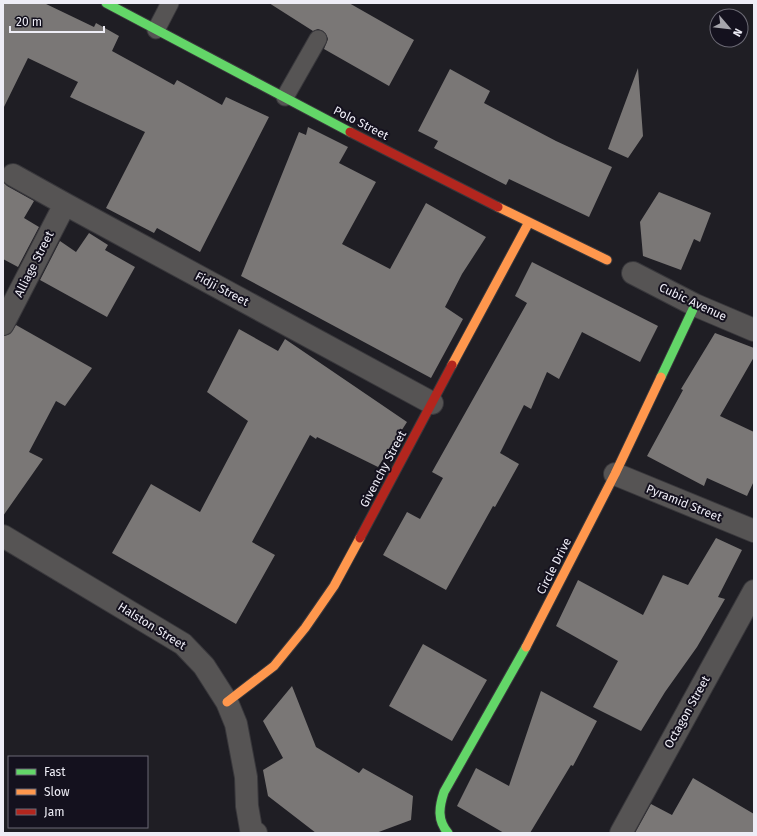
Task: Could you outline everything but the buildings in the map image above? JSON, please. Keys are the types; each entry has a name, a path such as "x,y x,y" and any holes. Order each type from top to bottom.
{"street":[{"name":"Polo Street","path":"106,3 285,97 529,222 607,260"},
{"name":"Fidji Street","path":"13,175 432,403"},
{"name":"Alliage Street","path":"3,324 65,204"},
{"name":"Givenchy Street","path":"227,702 274,666 305,628 334,586 529,222"},
{"name":"Cubic Avenue","path":"633,273 695,305 754,330"},
{"name":"Circle Drive","path":"448,833 439,821 439,807 444,792 524,651 615,474 695,305"},
{"name":"Pyramid Street","path":"615,474 754,531"},
{"name":"Halston Street","path":"3,536 183,644 204,666 227,702 236,724 246,777 251,832"},
{"name":"Octagon Street","path":"621,833 754,591"}],"lane":[{"path":"156,30 170,3"},
{"path":"285,97 318,40"}],"traffic: fast":[{"path":"106,3 350,132"},
{"path":"661,377 695,305"},
{"path":"448,833 444,828 440,813 444,792 526,647"}],"traffic: slow":[{"path":"498,207 607,260"},
{"path":"452,365 529,222"},
{"path":"526,647 615,474 661,377"},
{"path":"227,702 274,666 305,628 334,586 360,538"}],"traffic: jam":[{"path":"350,132 498,207"},
{"path":"360,538 452,365"}]}
